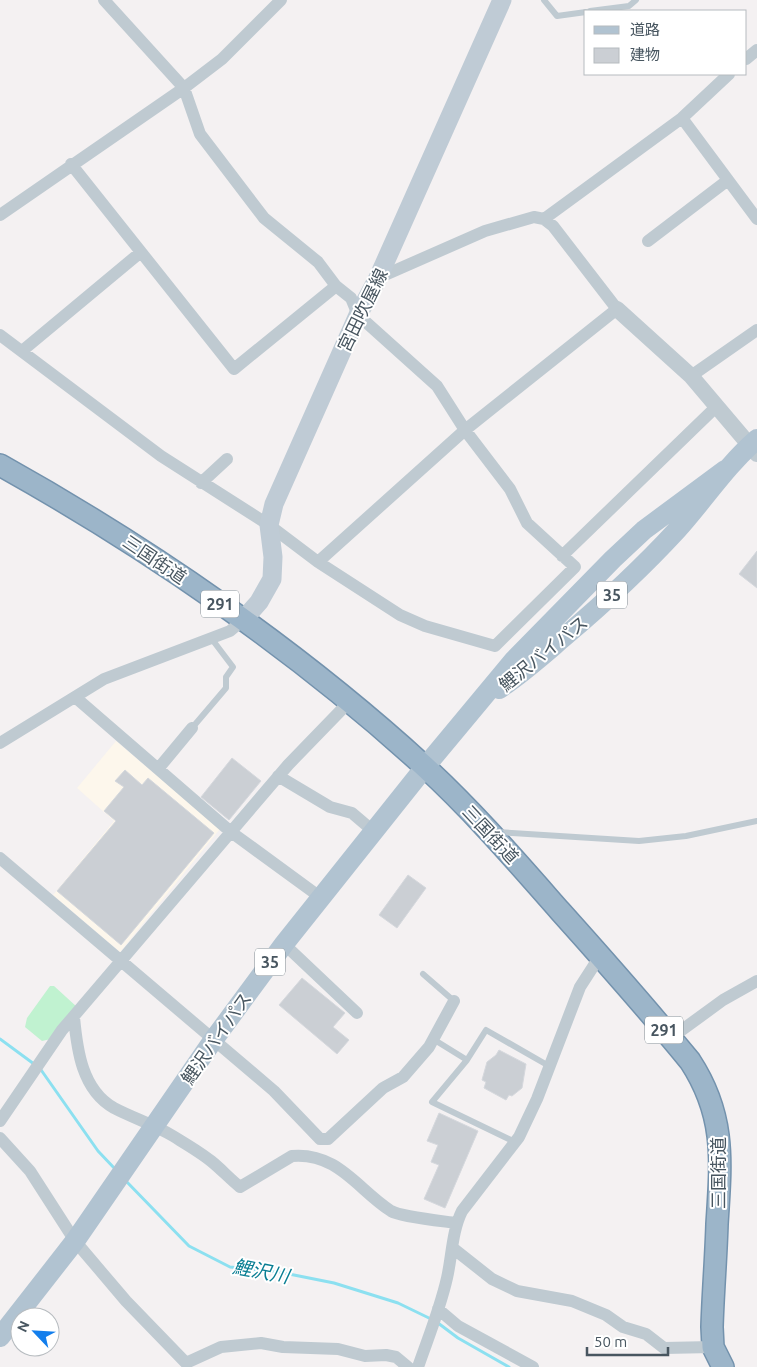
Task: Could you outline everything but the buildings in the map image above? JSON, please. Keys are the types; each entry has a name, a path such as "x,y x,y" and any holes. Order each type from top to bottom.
{"highway":[{"name":"三国街道","path":"0,465 112,531 243,620 349,702 425,767 491,832 671,1038 704,1082 716,1119 721,1153 712,1327 714,1347 723,1367"}],"main road":[{"name":"宮田吹屋線","path":"243,620 259,602 272,579 273,557 269,525 274,504 358,315 378,278 502,0"},
{"name":"鯉沢バイパス","path":"0,1337 74,1240 214,1039 284,944 372,830 425,767 482,701 518,677 602,604 668,540 725,470 754,446"}],"street":[{"path":"0,335 160,456 269,525 318,562 400,615 425,626 496,646 575,568 527,523 510,489 465,430 437,386 358,315 351,298 336,286 318,262 264,218 200,134 184,88 104,0"},
{"path":"0,215 71,164 184,88 222,59 281,0"},
{"path":"747,58 757,50"},
{"path":"544,219 682,118 728,75"},
{"path":"682,118 757,219"},
{"path":"71,164 234,369 336,286"},
{"path":"648,240 728,180"},
{"path":"378,278 485,231 534,217 544,219 553,226 617,308 691,376 754,446"},
{"path":"22,351 141,252"},
{"path":"318,562 465,430 617,308"},
{"path":"691,376 757,330"},
{"path":"562,556 717,406"},
{"path":"202,483 227,459"},
{"path":"0,743 104,679 230,631 243,620"},
{"path":"75,697 231,832 320,897"},
{"path":"0,1121 74,1017 278,776 349,702"},
{"path":"158,769 192,728"},
{"path":"278,776 330,807 352,813 372,830"},
{"path":"0,858 274,1090 320,1139 328,1139 383,1088 403,1078 433,1039 454,1001"},
{"path":"284,944 357,1013"},
{"path":"418,1367 430,1334 454,1249 456,1223 462,1211 515,1142 537,1099 580,987 600,956"},
{"path":"671,1038 723,1000 757,981"},
{"path":"74,1017 77,1048 83,1068 97,1092 112,1107 171,1135 210,1161 240,1186 292,1156 301,1155 324,1160 355,1179 393,1212 456,1223"},
{"path":"0,1138 30,1171 74,1240 126,1301 186,1363 221,1347 261,1343 283,1347 338,1349 365,1356 386,1355 396,1357 408,1367"},
{"path":"454,1249 492,1279 516,1291 572,1301 606,1315 623,1327 646,1334 664,1348 714,1347"},
{"path":"437,1311 458,1326 533,1367"}],"lane":[{"path":"544,0 557,16 584,12"},
{"path":"598,10 629,6 636,0"},
{"path":"192,728 226,688 226,677 232,667 211,637"},
{"path":"491,832 638,841 686,836 757,821"},
{"path":"423,974 454,1001"},
{"path":"515,1142 432,1102 467,1060 486,1030 549,1066"},
{"path":"433,1039 467,1060"}],"shaded area":[{"path":"116,741 220,829 120,952 53,895 114,821 77,788"}],"green space":[{"path":"50,986 54,986 77,1007 51,1039 42,1041 25,1027 27,1018"}],"waterway":[{"name":"鯉沢川","path":"0,1039 34,1064"},
{"name":"鯉沢川","path":"39,1067 98,1151 116,1170"},
{"name":"鯉沢川","path":"125,1180 189,1246 230,1267 279,1272 334,1283 398,1303 431,1319"},
{"name":"鯉沢川","path":"438,1323 458,1338 509,1367"}]}
